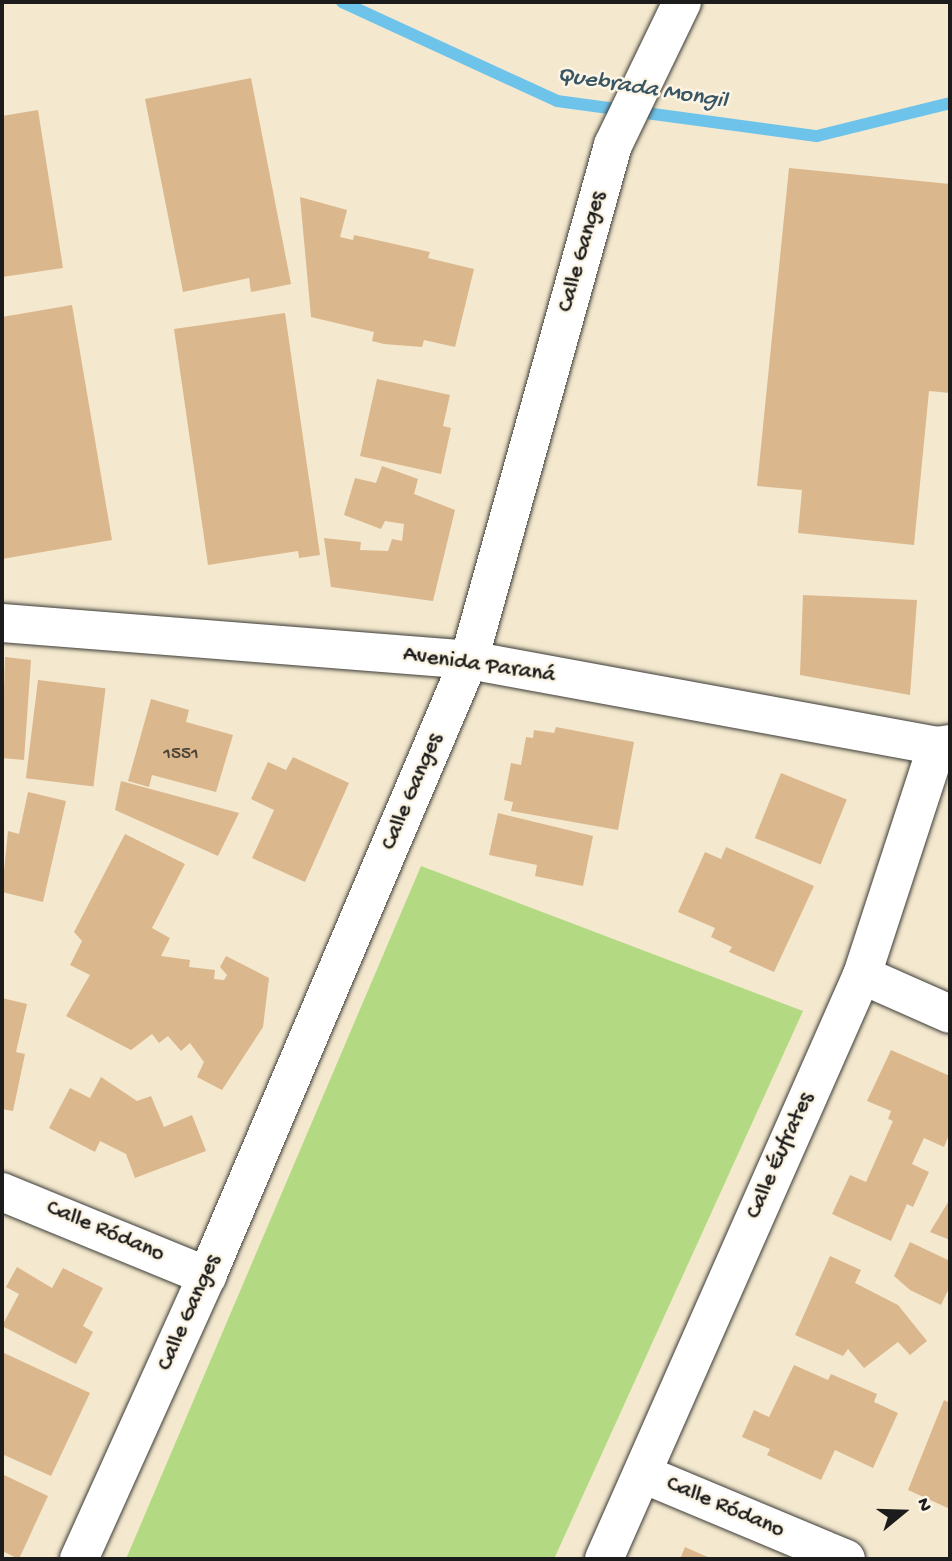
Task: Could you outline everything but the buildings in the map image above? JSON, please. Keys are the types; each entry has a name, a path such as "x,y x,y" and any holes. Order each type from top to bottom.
{"street":[{"name":"Calle Ganges","path":"79,1559 207,1276 469,660 613,145 682,2"},
{"name":"Avenida Paraná","path":"2,623 469,660 944,745"},
{"name":"Calle Éufrates","path":"604,1559 862,975 944,745"},
{"path":"862,975 950,1014"},
{"name":"Calle Ródano","path":"2,1192 207,1276"},
{"name":"Calle Ródano","path":"643,1474 846,1559"}],"green space":[{"path":"421,866 803,1011 554,1559 126,1559"}],"waterway":[{"name":"Quebrada Mongil","path":"342,2 557,101 817,136 950,103"}]}
